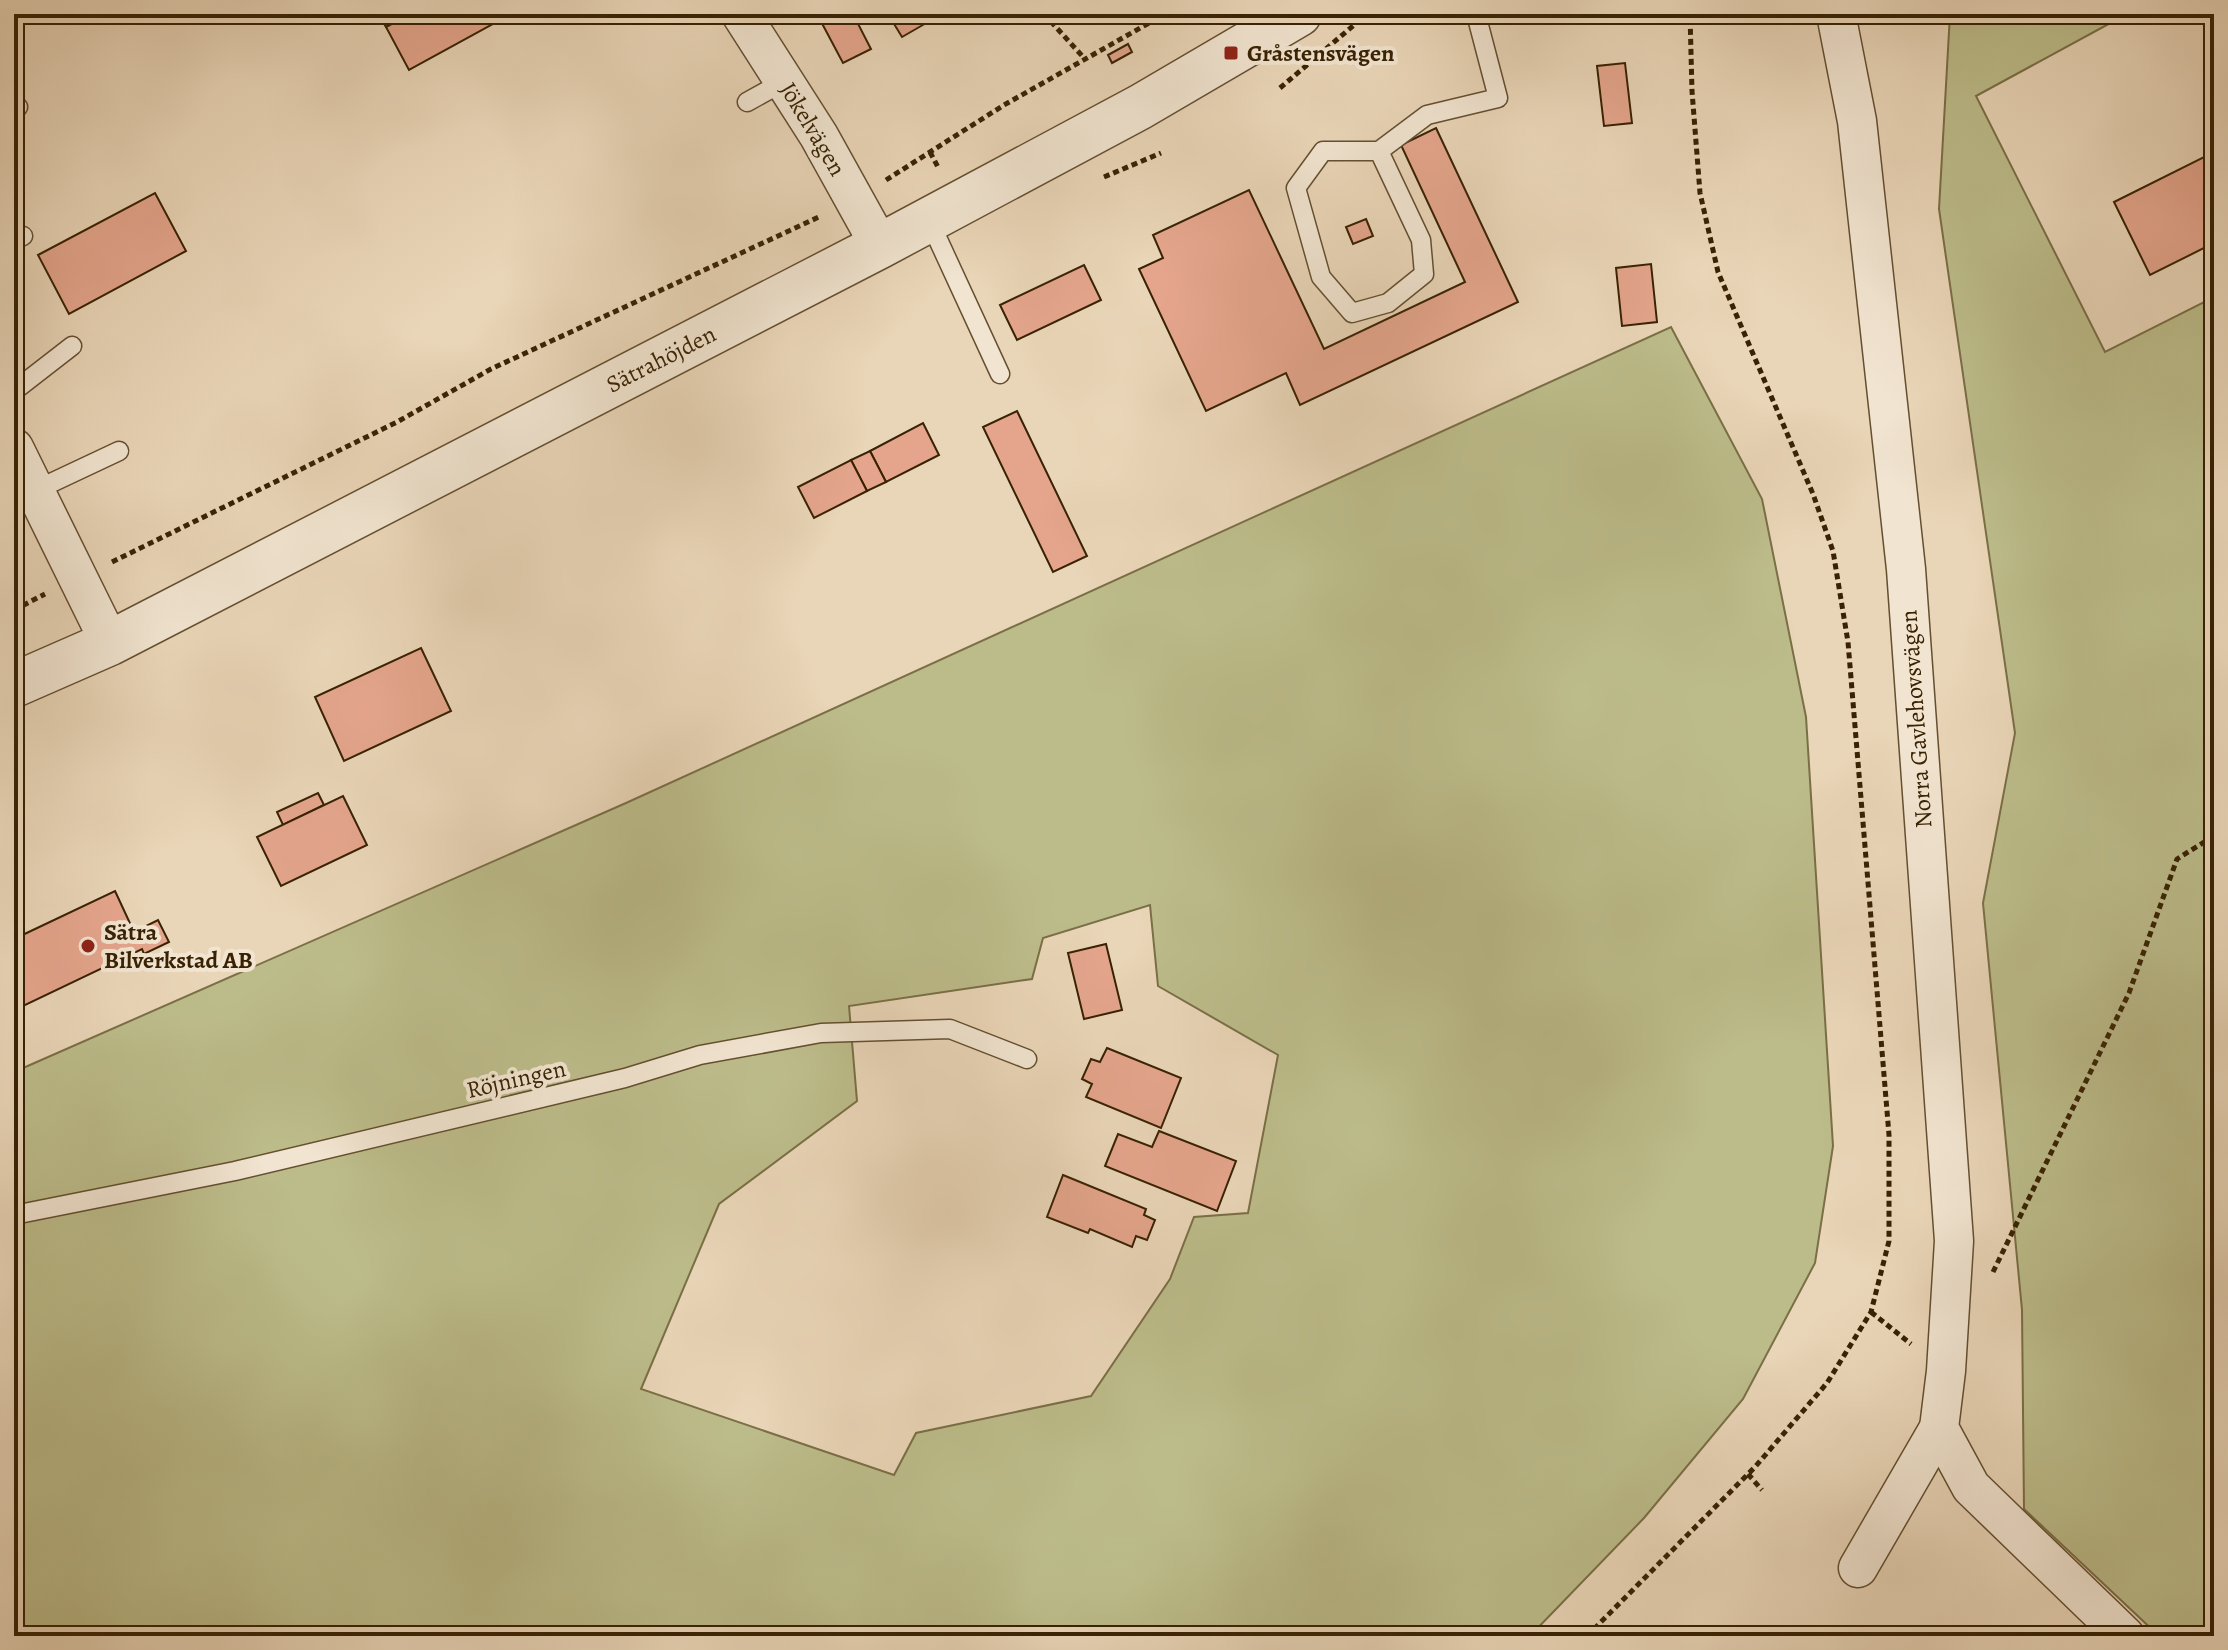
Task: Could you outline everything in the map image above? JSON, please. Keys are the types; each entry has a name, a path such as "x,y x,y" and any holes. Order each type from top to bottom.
{"street":[{"name":"Jökelvägen","path":"741,14 819,136 880,246"},
{"name":"Sätrahöjden","path":"14,685 110,643 880,246 1140,107 1299,14"},
{"name":"Norra Gavlehovsvägen","path":"1836,14 1857,121 1906,569 1954,1241 1946,1371 1939,1428 1858,1568"},
{"path":"21,467 110,643"},
{"path":"1939,1428 1971,1487 2125,1636"}],"lane":[{"path":"1379,151 1421,240 1424,274 1388,303 1352,313 1321,277 1296,188 1323,151 1379,151 1427,115 1498,98 1476,14"},
{"path":"747,102 785,81"},
{"path":"929,220 1000,374"},
{"path":"14,391 72,346"},
{"path":"21,467 119,451"},
{"name":"Röjningen","path":"14,1215 235,1171 625,1078 700,1055 821,1033 950,1029 1027,1059"}],"path":[{"path":"1044,14 1085,59"},
{"path":"14,610 397,422 491,369 855,200 1004,105 1165,14"},
{"path":"1587,1636 1748,1474 1827,1383 1871,1312 1889,1241 1889,1135 1848,642 1833,551 1813,494 1718,272 1700,193 1690,14"},
{"path":"1092,182 1161,153"},
{"path":"1992,1275 2129,993 2177,859 2214,836"},
{"path":"1748,1474 1762,1490"}],"green space":[{"path":"1950,14 2127,14 1976,96 2105,352 2214,297 2214,1636 2159,1636 2024,1509 2022,1310 1983,903 2015,733 1939,209"},
{"path":"1671,327 1762,499 1806,717 1833,1146 1815,1263 1743,1399 1644,1518 1530,1636 14,1636 14,1072 626,803","holes":["1150,905 1158,986 1278,1055 1248,1213 1194,1217 1170,1279 1091,1396 916,1433 894,1475 641,1389 719,1204 857,1101 849,1006 1032,979 1043,938"]}],"building":[{"path":"385,14 410,14 386,27 380,17"},
{"path":"410,14 511,14 409,70 386,27"},
{"path":"817,14 853,14 871,49 843,63"},
{"path":"888,14 923,14 928,22 902,37"},
{"path":"1128,44 1132,52 1112,63 1108,55"},
{"path":"1625,63 1632,123 1604,126 1597,66"},
{"path":"1436,128 1518,302 1300,405 1286,373 1206,411 1139,269 1163,258 1153,235 1249,190 1324,349 1465,282 1401,145"},
{"path":"2214,152 2214,243 2150,275 2114,202"},
{"path":"155,193 186,251 69,314 38,255"},
{"path":"1366,219 1373,236 1353,244 1346,227"},
{"path":"1651,264 1657,322 1622,326 1616,268"},
{"path":"1084,265 1101,300 1017,340 1000,305"},
{"path":"1017,411 1087,556 1053,572 983,427"},
{"path":"923,423 939,455 886,482 870,451"},
{"path":"870,451 886,482 867,491 851,460"},
{"path":"851,460 867,491 814,518 798,487"},
{"path":"421,648 451,711 344,761 315,697"},
{"path":"318,793 324,805 283,825 277,812"},
{"path":"343,796 367,845 281,886 257,837"},
{"name":"Sätra Bilverkstad AB","path":"115,891 134,932 158,920 169,942 144,954 142,949 21,1007 14,993 14,939"},
{"path":"1106,944 1122,1010 1084,1019 1068,953"},
{"path":"1107,1048 1181,1078 1161,1128 1086,1097 1092,1084 1082,1079 1091,1059 1100,1062"},
{"path":"1159,1131 1236,1161 1217,1211 1105,1166 1118,1134 1152,1147"},
{"path":"1063,1175 1146,1209 1144,1215 1155,1220 1147,1240 1136,1236 1132,1247 1090,1229 1088,1233 1047,1217"}],"place":[{"name":"Gråstensvägen","path":"1231,53"},
{"name":"Sätra Bilverkstad AB","path":"88,946"}]}
